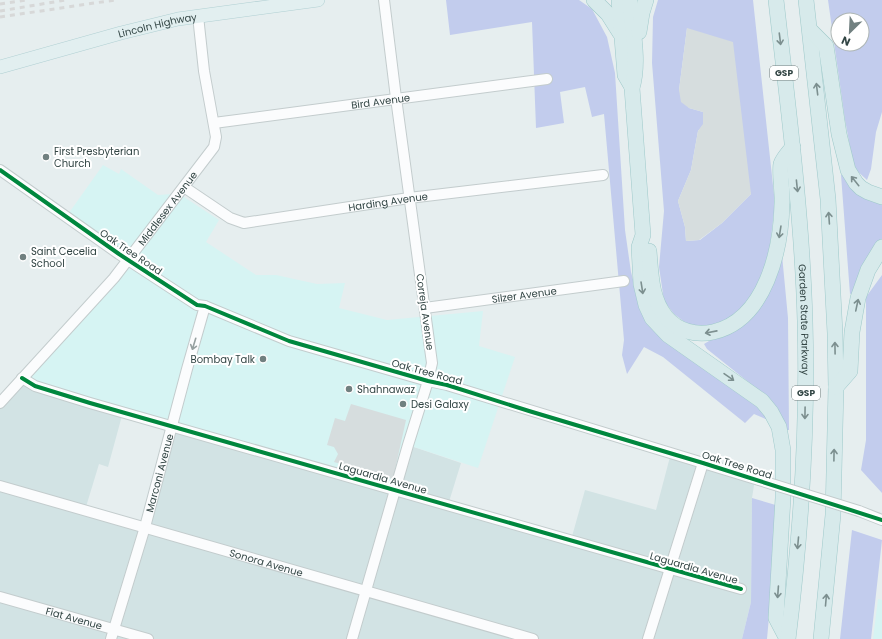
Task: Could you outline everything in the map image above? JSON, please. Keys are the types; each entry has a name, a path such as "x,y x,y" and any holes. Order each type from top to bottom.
{"highway":[{"path":"594,0 608,14 622,37"},
{"path":"619,0 625,75 632,88"},
{"path":"630,0 636,76 632,88 643,235 639,247 641,284 646,305 652,318 668,335 762,401 771,412 779,427 783,450 783,491 776,618 788,639"},
{"path":"635,55 642,13 646,0"},
{"name":"Garden State Parkway","path":"776,0 793,147 802,253 805,320 806,381 804,455 798,539 788,639"},
{"path":"806,0 822,137 834,300 836,387 833,515 821,639"},
{"path":"810,30 826,46 839,134 851,177 861,188 882,197"},
{"path":"643,235 649,246 652,285 655,298 660,310 668,320 678,327 696,333 715,332 732,324 743,316 753,304 761,292 771,270 779,239 782,213 781,165 793,147"},
{"path":"836,387 850,371 852,332 858,298 868,270 882,247"}],"main road":[{"name":"Lincoln Highway","path":"0,67 166,22 198,16 318,0"}],"street":[{"name":"Correja Avenue","path":"352,639 432,363 384,0"},
{"name":"Middlesex Avenue","path":"0,403 97,297 214,147 216,137 204,71 198,16"},
{"name":"Bird Avenue","path":"214,123 547,79"},
{"name":"Oak Tree Road","path":"0,170 127,260 197,305 206,306 289,341 428,381 447,385 759,480 882,520"},
{"name":"Harding Avenue","path":"184,187 230,218 244,223 409,198 603,175"},
{"name":"Silzer Avenue","path":"425,308 624,282"},
{"name":"Marconi Avenue","path":"112,634 145,528 187,368 206,306"},
{"name":"Laguardia Avenue","path":"22,378 35,386 172,427 741,589"},
{"path":"648,639 703,463"},
{"name":"Sonora Avenue","path":"0,486 533,639"},
{"name":"Fiat Avenue","path":"0,597 112,634 148,639"}],"shaded area":[{"path":"446,0 579,0 592,9 607,37 615,73 625,230 631,272 638,299 750,400 768,420 754,414 745,423 663,357 644,347 627,374 622,355 624,340 604,114 592,117 585,87 560,92 564,123 536,128 532,22 450,35"},
{"path":"658,0 753,0 775,204 770,246 764,269 753,294 737,314 716,325 699,327 686,323 674,314 664,301 659,267 664,211 652,63 653,17","holes":["687,28 751,194 722,223 700,240 686,241 685,227 678,201 691,170 698,131 703,125 703,112 689,108 679,90"]},
{"path":"828,0 882,0 882,112 876,132 871,169 867,180 854,168 845,120 835,52 870,52 870,12 830,12 830,14"},
{"path":"687,28 733,42 751,194 722,223 699,240 686,241 685,227 678,201 691,170 698,131 703,124 703,112 689,108 681,102 679,90"},
{"path":"103,165 119,174 121,169 158,195 172,194 184,197 219,220 206,242 256,275 276,275 317,284 345,283 339,308 387,320 483,311 479,346 515,357 478,468 408,445 396,490 22,378 127,260 66,217"},
{"path":"844,174 882,204 882,240 854,293 850,294 841,175"},
{"path":"782,255 788,318 789,430 787,430 762,393 707,349 704,344 714,338 725,335"},
{"path":"882,275 882,493 861,470 866,440 866,297"},
{"path":"22,378 123,412 108,467 99,464 85,510 145,527 172,427 408,445 461,463 448,505 571,540 585,490 656,510 671,453 755,479 752,498 751,602 742,639 0,639 0,403"},
{"path":"351,404 406,420 393,479 334,462 338,454 334,447 327,445 335,418 345,421"},
{"path":"752,498 779,506 767,639 742,639 751,602"},
{"path":"852,530 882,540 871,639 840,639"},
{"path":"878,599 882,600 882,639 873,639"}],"railway":[{"path":"0,4 27,0"},
{"path":"0,11 66,0"},
{"path":"0,17 115,0"}],"cycle path":[{"path":"0,170 119,254 197,305 205,306 289,341 428,381 447,385 703,463 882,520"},
{"path":"22,378 35,386 90,403 741,589"}],"place":[{"name":"First Presbyterian Church","path":"46,157"},
{"name":"Saint Cecelia School","path":"23,257"},
{"name":"Bombay Talk","path":"263,359"},
{"name":"Shahnawaz","path":"349,389"},
{"name":"Desi Galaxy","path":"403,404"}]}
